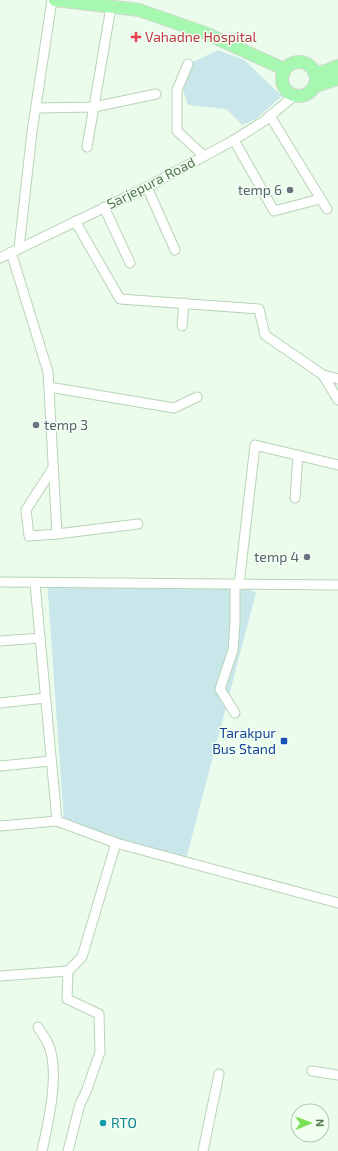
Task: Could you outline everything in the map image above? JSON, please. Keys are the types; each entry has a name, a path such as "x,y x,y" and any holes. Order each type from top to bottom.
{"main road":[{"path":"53,0 139,10 205,33 284,69"},
{"path":"296,62 303,62 310,65 316,77 315,86 310,93 303,96 294,96 287,92 282,85 281,77 284,69 289,64 296,62"},
{"path":"315,73 326,71 338,66"},
{"path":"315,86 338,79"}],"street":[{"path":"53,0 15,250 48,372 57,534"},
{"path":"87,147 111,7"},
{"path":"188,64 177,90 177,131 204,156"},
{"path":"36,108 94,107 156,94"},
{"name":"Sarjepura Road","path":"0,258 147,187 234,140 270,116 294,96"},
{"path":"270,116 327,209"},
{"path":"234,140 274,211 320,199"},
{"path":"147,187 175,250"},
{"path":"104,207 130,263"},
{"path":"75,221 120,299 259,309 265,335 323,375 338,379"},
{"path":"182,326 184,303"},
{"path":"323,375 338,400"},
{"path":"49,387 174,408 197,397"},
{"path":"235,713 220,689 233,650 237,585 256,445 338,465"},
{"path":"295,498 298,455"},
{"path":"53,468 26,510 29,536 138,524"},
{"path":"0,582 338,585"},
{"path":"35,583 57,822"},
{"path":"0,641 40,638"},
{"path":"0,703 45,698"},
{"path":"0,766 51,761"},
{"path":"0,826 57,822 116,843 338,903"},
{"path":"0,976 68,971 82,957 116,843"},
{"path":"68,971 68,999 99,1014 100,1052 78,1110 68,1151"},
{"path":"38,1027 50,1048 53,1067 52,1095 48,1125 42,1151"},
{"path":"312,1071 338,1075"},
{"path":"203,1151 219,1074"}],"shaded area":[{"path":"218,50 244,60 282,96 256,119 242,125 226,109 188,105 183,90 193,62"},
{"path":"47,580 239,585 256,593 185,863 64,821"}],"place":[{"name":"Vahadne Hospital","path":"136,37"},
{"name":"temp 6","path":"290,190"},
{"name":"temp 3","path":"36,425"},
{"name":"temp 4","path":"307,557"},
{"name":"Tarakpur Bus Stand","path":"284,741"},
{"name":"RTO","path":"103,1123"}]}
